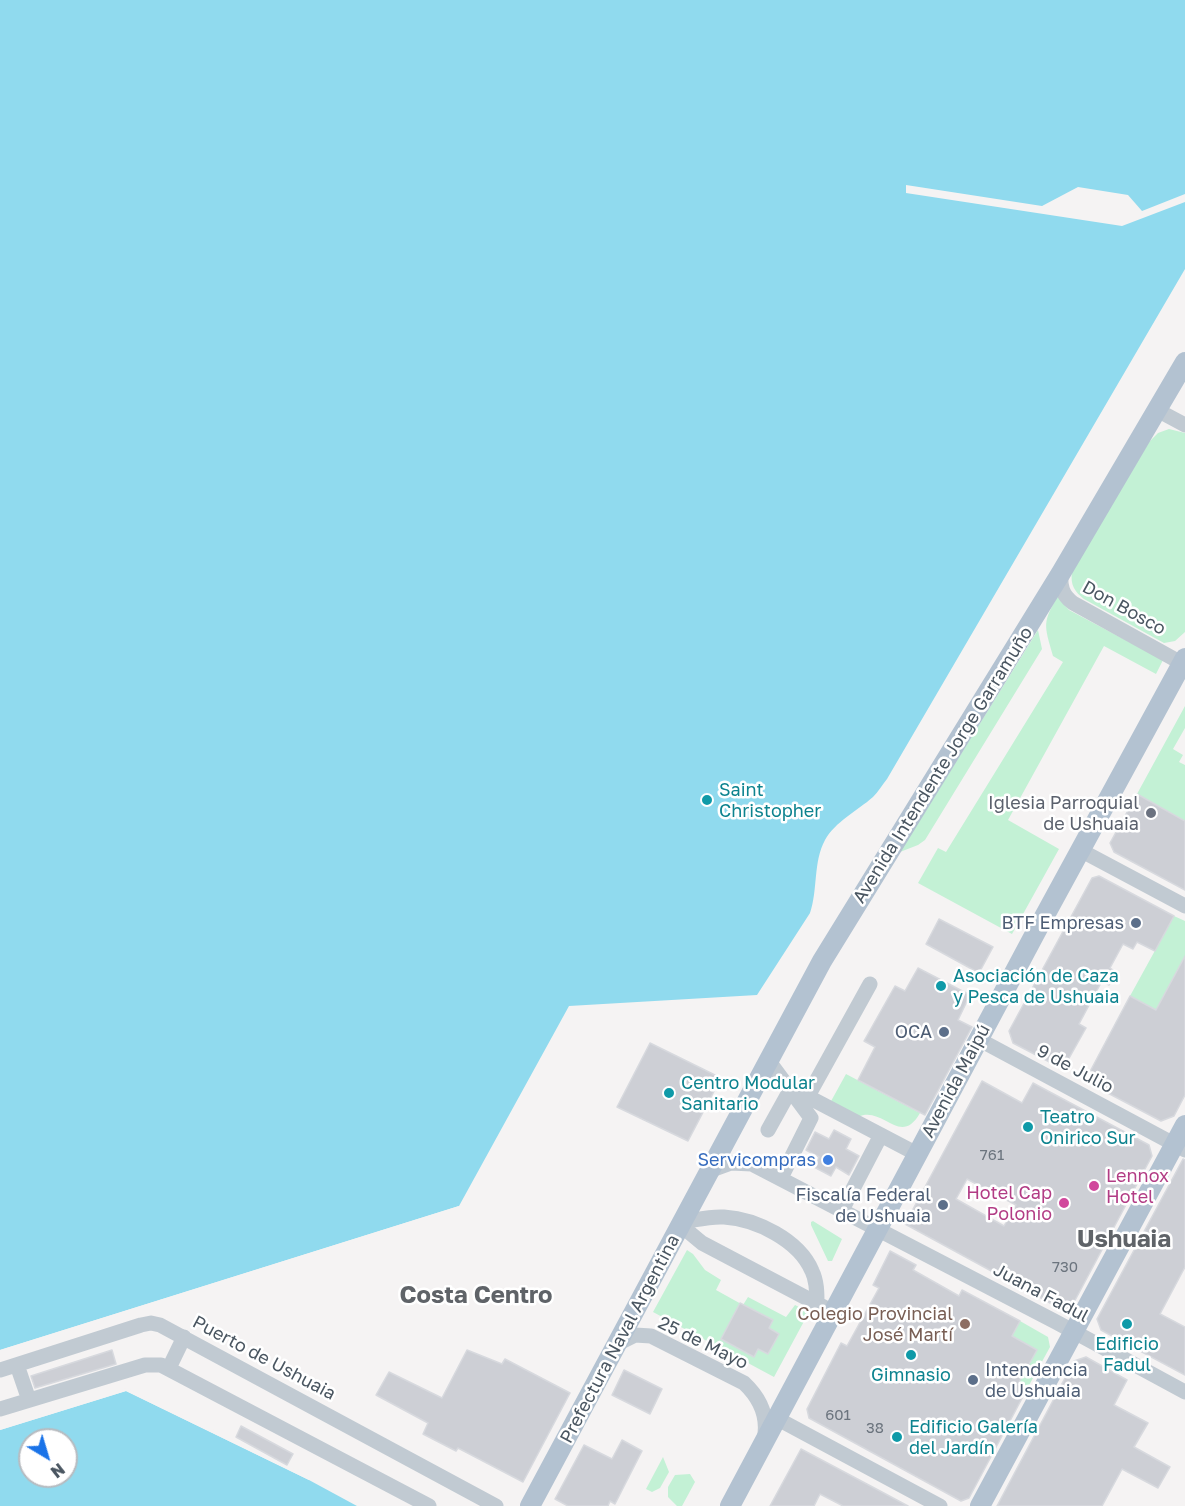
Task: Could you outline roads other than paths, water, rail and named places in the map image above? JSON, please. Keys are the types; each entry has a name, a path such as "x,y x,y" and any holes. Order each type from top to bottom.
{"main road":[{"name":"Avenida Intendente Jorge Garramuño","path":"709,1171 822,961 1061,573 1185,362"},
{"name":"Avenida Maipú","path":"730,1506 776,1418 825,1308 878,1229 1080,850 1184,662"},
{"path":"980,1506 1074,1332 1180,1148 1185,1125"},
{"name":"Prefectura Naval Argentina","path":"530,1504 709,1171"}],"street":[{"path":"1157,410 1185,425"},
{"name":"Don Bosco","path":"1061,573 1062,591 1066,598 1184,662"},
{"path":"1080,850 1185,906"},
{"path":"808,1096 870,984"},
{"name":"9 de Julio","path":"978,1039 1180,1148"},
{"path":"768,1060 811,1118 781,1178"},
{"path":"791,1090 808,1096 917,1154"},
{"path":"768,1130 791,1090"},
{"path":"842,1210 881,1135"},
{"name":"Juana Fadul","path":"709,1171 722,1165 742,1162 752,1164 1185,1392"},
{"path":"711,1217 736,1219 761,1227 783,1238 808,1262 825,1308 702,1243 682,1222 711,1217"},
{"name":"Puerto de Ushuaia","path":"0,1370 151,1323 184,1337 496,1506"},
{"name":"25 de Mayo","path":"617,1344 635,1335 651,1336 744,1383 762,1407 766,1424 763,1443"},
{"path":"169,1368 184,1337"},
{"path":"16,1365 29,1400"},
{"path":"0,1409 145,1365 161,1365 429,1506"},
{"path":"776,1418 940,1506"}],"water":[{"path":"0,0 1185,0 1185,269 887,779 873,797 840,822 825,840 819,857 810,913 757,995 569,1006 459,1206 0,1350"},
{"path":"126,1391 309,1480 357,1506 0,1506 0,1430"}],"place":[{"name":"Saint Christopher","path":"707,800"},
{"name":"Iglesia Parroquial de Ushuaia","path":"1151,813"},
{"name":"BTF Empresas","path":"1136,923"},
{"name":"Asociación de Caza y Pesca de Ushuaia","path":"941,986"},
{"name":"OCA","path":"944,1032"},
{"name":"Centro Modular Sanitario","path":"669,1093"},
{"name":"Teatro Onirico Sur","path":"1028,1127"},
{"name":"Servicompras","path":"828,1160"},
{"name":"Lennox Hotel","path":"1094,1186"},
{"name":"Hotel Cap Polonio","path":"1064,1203"},
{"name":"Fiscalía Federal de Ushuaia","path":"943,1205"},
{"name":"Colegio Provincial José Martí","path":"965,1324"},
{"name":"Edificio Fadul","path":"1127,1324"},
{"name":"Gimnasio","path":"911,1355"},
{"name":"Intendencia de Ushuaia","path":"973,1380"},
{"name":"Edificio Galería del Jardín","path":"897,1437"}],"district":[{"name":"Ushuaia","path":"1124,1239"},
{"name":"Costa Centro","path":"476,1295"}]}
